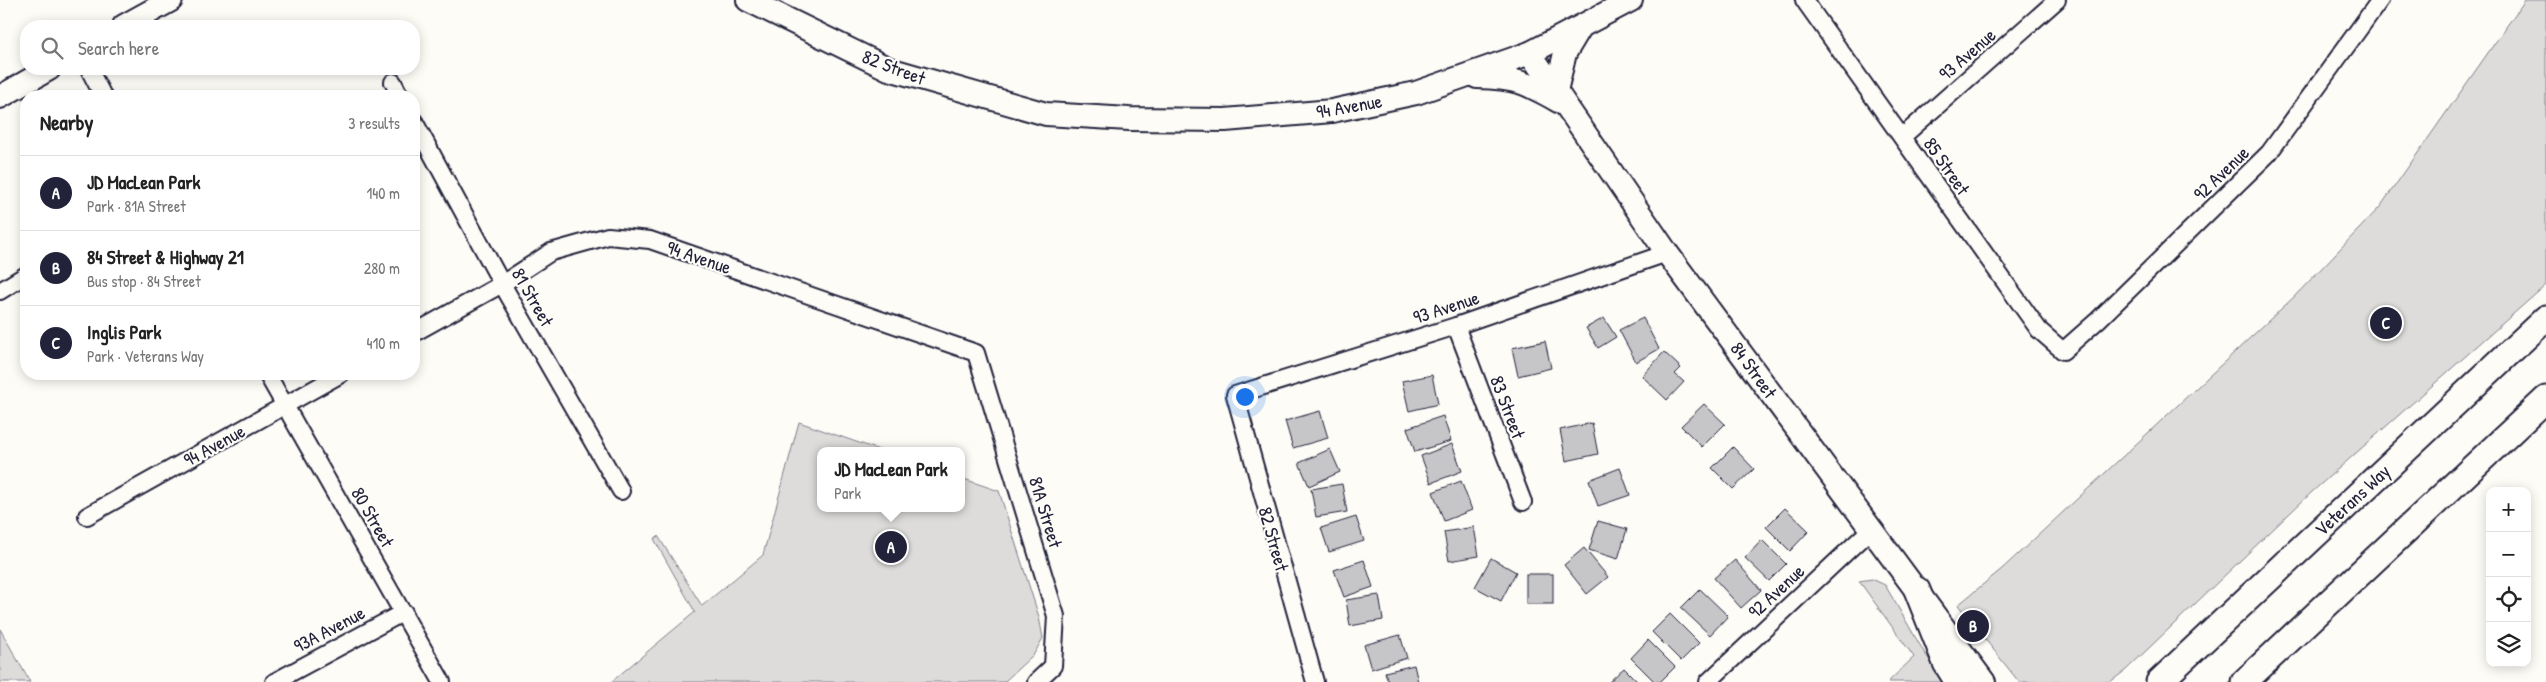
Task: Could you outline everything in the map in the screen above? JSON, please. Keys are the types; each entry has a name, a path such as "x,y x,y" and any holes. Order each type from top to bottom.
{"main road":[{"name":"Veterans Way","path":"2159,682 2546,318"},
{"path":"2244,682 2546,399"},
{"path":"1918,590 1946,663 1958,682"},
{"path":"2169,682 2183,660"}],"street":[{"path":"135,20 171,0"},
{"name":"82 Street","path":"748,0 889,69 1046,114"},
{"name":"94 Avenue","path":"1046,114 1129,119 1225,120 1332,111 1416,93 1530,53 1631,0"},
{"name":"85 Street","path":"1804,0 2039,330 2063,351"},
{"name":"93 Avenue","path":"1902,137 2056,0"},
{"name":"92 Avenue","path":"2063,351 2098,320 2269,153 2380,0"},
{"path":"1464,77 1508,78 1521,81 1562,98 1565,53 1580,27"},
{"name":"84 Street","path":"1530,53 1667,253 1918,590 1984,682"},
{"path":"0,97 38,75"},
{"path":"92,75 100,90"},
{"name":"81 Street","path":"420,132 502,284 621,491"},
{"name":"94 Avenue","path":"420,330 502,284 551,252 608,236 650,240 976,354 982,371"},
{"name":"93 Avenue","path":"1235,395 1456,326 1667,253"},
{"path":"0,291 20,279"},
{"name":"83 Street","path":"1456,326 1523,502"},
{"name":"81A Street","path":"982,371 1056,616 1053,666 1036,682"},
{"name":"80 Street","path":"271,380 442,682"},
{"name":"94 Avenue","path":"87,516 330,380"},
{"name":"82 Street","path":"1235,395 1315,682"},
{"name":"92 Avenue","path":"1708,682 1872,529"},
{"name":"93A Avenue","path":"274,682 404,612"}],"shaded area":[{"path":"2525,0 2546,0 2546,285 2312,492 2126,670 2110,682 2019,682 1958,605 2003,568 2295,296 2380,207"},
{"path":"799,422 871,447 817,447 817,512 965,512 965,479 999,491 1039,617 1043,638 1034,654 1004,682 611,682 695,612 654,539 658,536 702,606 763,555"},
{"path":"1872,579 1885,585 1924,652 1945,682 1888,682 1914,657 1859,581"},
{"path":"0,629 30,682 0,682"}],"building":[{"path":"1604,318 1616,337 1598,348 1586,328"},
{"path":"1643,318 1659,349 1636,362 1619,330"},
{"path":"1545,341 1551,368 1518,376 1512,348"},
{"path":"1664,352 1681,368 1675,374 1684,382 1667,400 1642,376"},
{"path":"1432,375 1438,404 1409,411 1402,381"},
{"path":"1704,404 1725,424 1702,447 1681,426"},
{"path":"1320,411 1328,438 1293,448 1285,421"},
{"path":"1443,416 1451,441 1415,452 1407,428"},
{"path":"1592,423 1598,454 1566,461 1560,430"},
{"path":"1452,444 1462,471 1431,483 1421,456"},
{"path":"1733,447 1754,469 1733,489 1712,468"},
{"path":"1330,449 1340,472 1309,486 1299,463"},
{"path":"1620,468 1630,495 1598,506 1589,480"},
{"path":"1461,481 1472,510 1444,521 1433,492"},
{"path":"1342,484 1347,512 1316,517 1311,489"},
{"path":"1785,508 1809,531 1790,551 1766,527"},
{"path":"1356,517 1364,541 1329,552 1321,528"},
{"path":"1598,521 1627,529 1618,559 1589,550"},
{"path":"1474,527 1479,556 1449,561 1444,532"},
{"path":"1762,540 1786,564 1769,581 1745,558"},
{"path":"1584,548 1608,577 1587,594 1564,565"},
{"path":"1491,558 1516,572 1501,601 1475,587"},
{"path":"1364,560 1373,587 1344,597 1334,570"},
{"path":"1735,560 1761,590 1741,608 1714,578"},
{"path":"1526,574 1553,574 1553,604 1526,604"},
{"path":"1700,589 1728,616 1710,635 1681,608"},
{"path":"1379,595 1383,620 1350,626 1346,600"},
{"path":"1670,614 1699,643 1681,661 1652,632"},
{"path":"1400,635 1407,658 1371,669 1364,645"},
{"path":"1648,640 1675,667 1660,682 1655,682 1631,658"},
{"path":"1414,665 1418,682 1388,682 1385,672"},
{"path":"1624,668 1638,682 1609,682"}],"place":[{"name":"Inglis Park","path":"2386,323"},
{"name":"JD MacLean Park","path":"891,547"},
{"name":"84 Street & Highway 21","path":"1973,626"}]}
